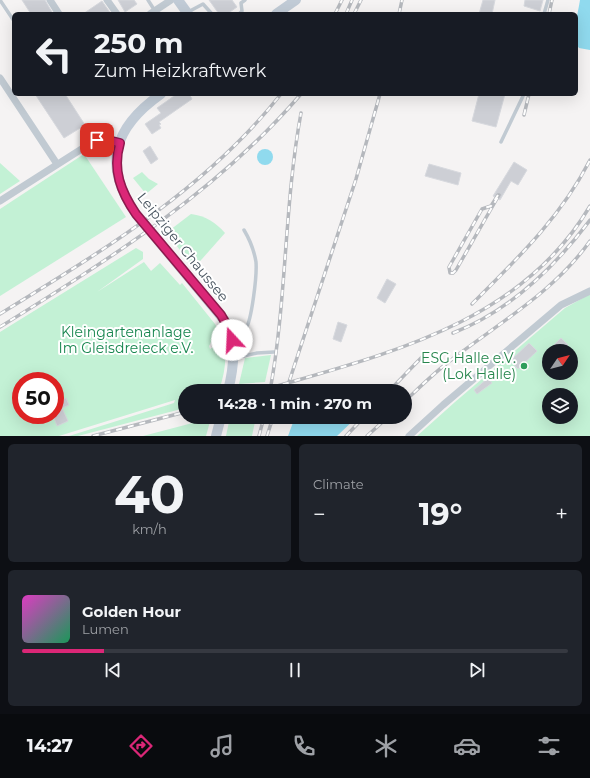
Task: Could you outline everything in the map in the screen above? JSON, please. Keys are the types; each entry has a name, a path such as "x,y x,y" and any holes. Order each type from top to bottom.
{"main road":[{"path":"178,0 187,12"},
{"path":"278,12 290,2"},
{"name":"Leipziger Chaussee","path":"158,96 136,114 126,127 117,154 117,175 126,200 136,214 221,315 228,327 232,340 234,358 229,384"},
{"path":"216,436 219,424"}],"street":[{"path":"50,0 58,12"},
{"path":"107,0 116,12"},
{"path":"153,12 171,0"},
{"path":"0,78 57,164"},
{"path":"0,202 57,164 97,140 108,140 120,143"},
{"path":"409,436 443,405 561,305 590,291"}],"lane":[{"path":"0,0 12,18"},
{"path":"148,0 153,12"},
{"path":"241,12 241,3 245,0"},
{"path":"545,12 548,0"},
{"path":"190,12 203,4 210,12"},
{"path":"501,142 523,96"},
{"path":"232,340 240,337 248,327 255,286 256,260 252,246 244,230"},
{"path":"234,358 257,353 274,352"}],"green space":[{"path":"84,154 126,217 0,296 0,209"},
{"path":"0,163 20,181 0,194"},
{"path":"142,172 149,179 158,184 146,194 133,178"},
{"path":"191,214 210,220 225,233 194,268 169,236 170,230"},
{"name":"Kleingartenanlage Im Gleisdreieck e.V.","path":"136,248 143,252 143,259 97,292 144,262 151,271 160,263 180,285 182,283 215,324 218,330 209,346 210,349 224,340 225,359 221,384 178,384 178,410 78,436 69,436 174,403 175,400 59,436 0,436 0,332"},
{"name":"ESG Halle e.V. (Lok Halle)","path":"590,294 590,436 417,436 565,308"},
{"path":"271,355 265,382 239,384 245,358"},
{"path":"189,424 209,424 206,436 143,436"},
{"path":"229,424 255,424 252,436 226,436"}],"water":[{"path":"580,0 590,0 590,50 579,48 578,46 578,12"},
{"path":"262,149 268,149 273,154 271,163 268,165 262,165 257,160 257,154"},
{"path":"292,424 350,424 337,436 288,436"}],"building":[{"path":"22,0 45,0 52,12 30,12"},
{"path":"118,0 134,0 137,4 125,12"},
{"path":"209,0 232,0 237,7 230,12 218,12"},
{"path":"483,0 495,0 492,12 480,12"},
{"path":"525,0 543,0 540,11 524,6"},
{"path":"102,1 110,12 86,12"},
{"path":"36,96 66,96 85,125 64,138"},
{"path":"174,96 190,96 192,99 159,122 161,124 159,125 161,128 152,134 145,124 161,113 157,108"},
{"path":"478,96 504,96 496,127 472,121"},
{"path":"150,146 158,159 151,164 143,151"},
{"path":"514,162 527,170 518,185 511,181 500,200 493,196"},
{"path":"429,164 461,173 458,185 425,176"},
{"path":"387,279 396,284 385,303 377,298"},
{"path":"338,322 347,325 341,342 333,339"},
{"path":"561,338 567,344 555,344"},
{"path":"529,343 537,351 518,369 510,361"},
{"path":"488,378 492,383 477,394 474,390"},
{"path":"66,398 69,405 64,407 64,399"},
{"path":"64,412 68,421 64,423"}],"railway":[{"path":"336,12 342,0"},
{"path":"347,12 352,0"},
{"path":"355,12 361,0"},
{"path":"399,12 402,0"},
{"path":"549,12 552,0"},
{"path":"0,314 114,242 186,189 220,160 252,128 279,96"},
{"path":"0,327 121,250 160,222 234,162 299,96"},
{"path":"288,384 356,179 379,96"},
{"path":"524,115 529,96"},
{"path":"271,384 280,322 291,182 301,113"},
{"path":"472,304 505,271 552,219 566,200 590,160"},
{"path":"498,195 491,206 482,209 449,267 450,273 453,273 456,270 499,195"},
{"path":"284,384 353,364 400,348 444,330 487,307 526,280 561,247 590,206"},
{"path":"453,333 474,324 493,313 529,286 561,255 590,220"},
{"path":"412,395 469,346 525,306 543,291 576,259 590,241"},
{"path":"396,384 422,357"},
{"path":"93,436 178,414"},
{"path":"259,436 262,424"},
{"path":"267,436 271,424"},
{"path":"346,436 357,424"},
{"path":"367,436 380,424"}],"place":[{"name":"ESG Halle e.V. (Lok Halle)","path":"524,366"}],"route":[{"path":"97,140 104,139 120,143 116,161 117,175 126,200 136,214 221,315 228,327 232,340"}]}
